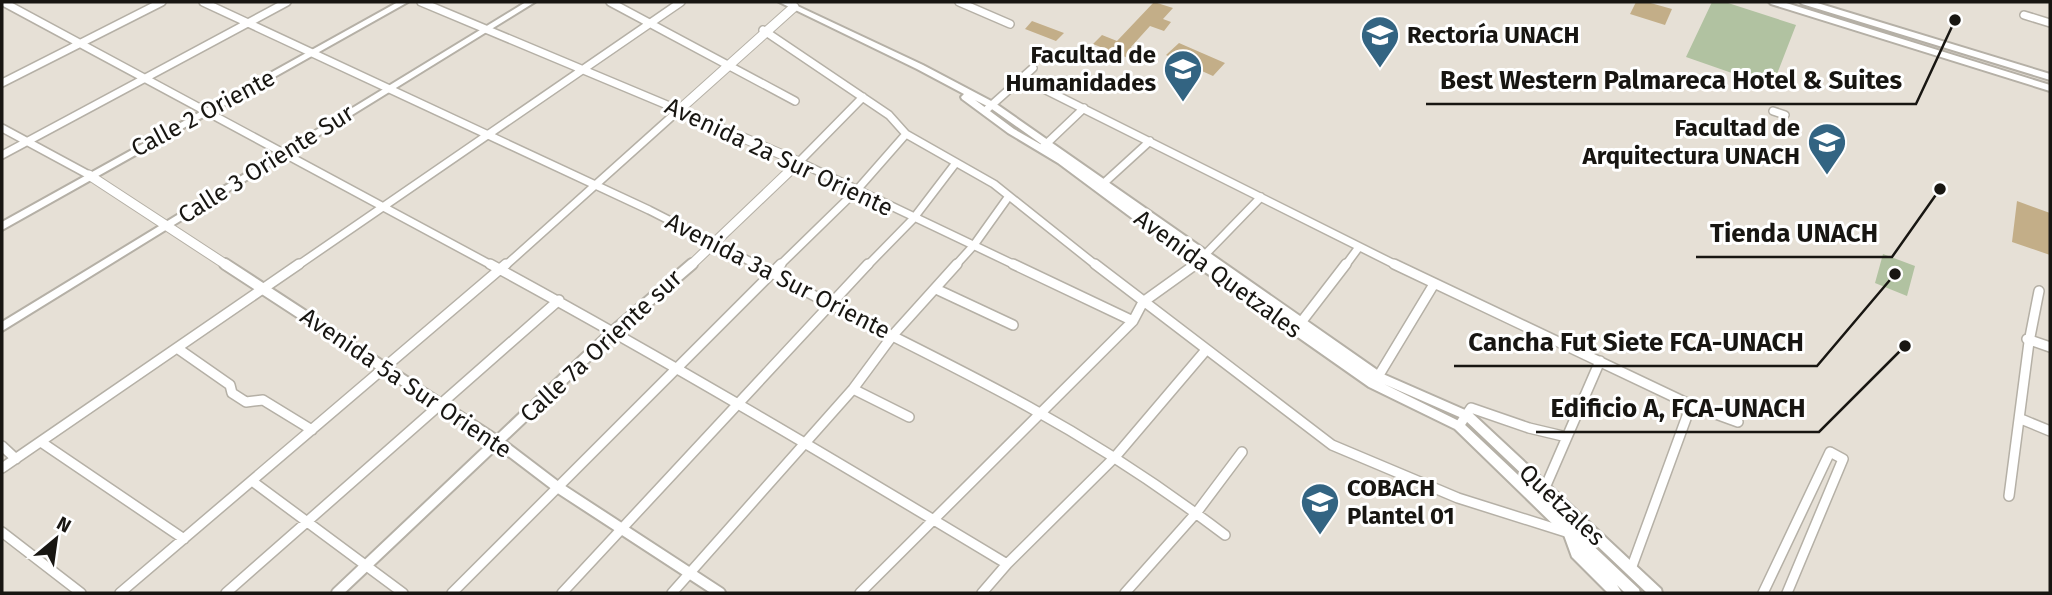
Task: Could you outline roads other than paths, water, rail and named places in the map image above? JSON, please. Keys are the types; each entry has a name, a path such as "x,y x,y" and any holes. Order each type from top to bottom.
{"main road":[{"name":"Calle 2 Oriente","path":"2,226 89,175 404,2"},
{"name":"Calle 3 Oriente Sur","path":"2,327 531,2"},
{"path":"783,2 797,4 920,66 988,108"},
{"path":"1774,2 2050,77"},
{"path":"1805,2 2050,88"},
{"name":"Avenida Quetzales","path":"988,108 1011,131 1045,146 1105,182 1203,258"},
{"name":"Avenida Quetzales","path":"1045,146 1376,381 1466,416"},
{"name":"Quetzales","path":"1466,416 1569,533 1634,593"},
{"name":"Quetzales","path":"1466,416 1656,593"},
{"path":"1569,533 1576,553 1616,593"}],"street":[{"path":"3,2 559,300 804,440 1007,564"},
{"path":"2,83 162,2"},
{"name":"Avenida 3a Sur Oriente","path":"203,2 310,55 389,89 716,243 770,275 894,335 1041,413 1115,457 1197,512 1226,535"},
{"path":"2,155 287,2"},
{"name":"Avenida 2a Sur Oriente","path":"421,2 799,162 913,219 1133,321"},
{"path":"610,2 795,101"},
{"path":"2,468 681,2"},
{"path":"959,2 1010,24"},
{"path":"120,593 501,269 728,67 763,30 797,4"},
{"path":"2024,15 2050,23"},
{"path":"763,30 889,115 906,134 981,176 1009,196 1143,302 1332,445 1458,498 1569,533"},
{"path":"988,108 1033,68"},
{"path":"1022,78 1434,284 1691,405 1738,422"},
{"name":"Calle 7a Oriente sur","path":"337,593 614,331 716,243 863,97"},
{"path":"1045,146 1084,108"},
{"path":"1773,111 1786,115"},
{"path":"2,128 89,175"},
{"path":"452,593 676,366 856,191 906,134"},
{"path":"1105,182 1150,141"},
{"path":"562,593 829,304 913,219 956,164"},
{"name":"Avenida 5a Sur Oriente","path":"89,175 498,442 556,486 720,593"},
{"path":"672,593 804,440 853,389 894,335 974,245 1009,196"},
{"path":"860,593 1133,321 1143,302 1203,258 1261,197"},
{"path":"1298,325 1359,247"},
{"path":"1376,381 1434,284"},
{"path":"936,289 1013,325"},
{"path":"2009,496 2021,419 2027,339 2039,290"},
{"path":"226,593 559,300"},
{"path":"2027,339 2050,347"},
{"path":"177,348 230,385 232,393 246,402 263,400 312,430"},
{"path":"982,593 1007,564 1115,457 1206,350"},
{"path":"1544,490 1600,361"},
{"path":"853,389 909,418"},
{"path":"1631,569 1691,405"},
{"path":"1466,416 1567,437"},
{"path":"2021,419 2050,431"},
{"path":"41,442 102,486 184,539"},
{"path":"2,446 16,459"},
{"path":"1125,593 1197,512 1242,452"},
{"path":"1763,593 1830,452 1843,459 1787,593"},
{"path":"252,481 403,593"},
{"path":"1795,526 1812,534"},
{"path":"2,532 81,593"}],"place":[{"name":"Best Western Palmareca Hotel & Suites","path":"1955,20"},
{"name":"Rectoría UNACH","path":"1380,69"},
{"name":"Facultad de Humanidades","path":"1183,103"},
{"name":"Facultad de Arquitectura UNACH","path":"1827,176"},
{"name":"Tienda UNACH","path":"1940,189"},
{"name":"Cancha Fut Siete FCA-UNACH","path":"1895,274"},
{"name":"Edificio A, FCA-UNACH","path":"1905,346"},
{"name":"COBACH Plantel 01","path":"1320,536"}]}
